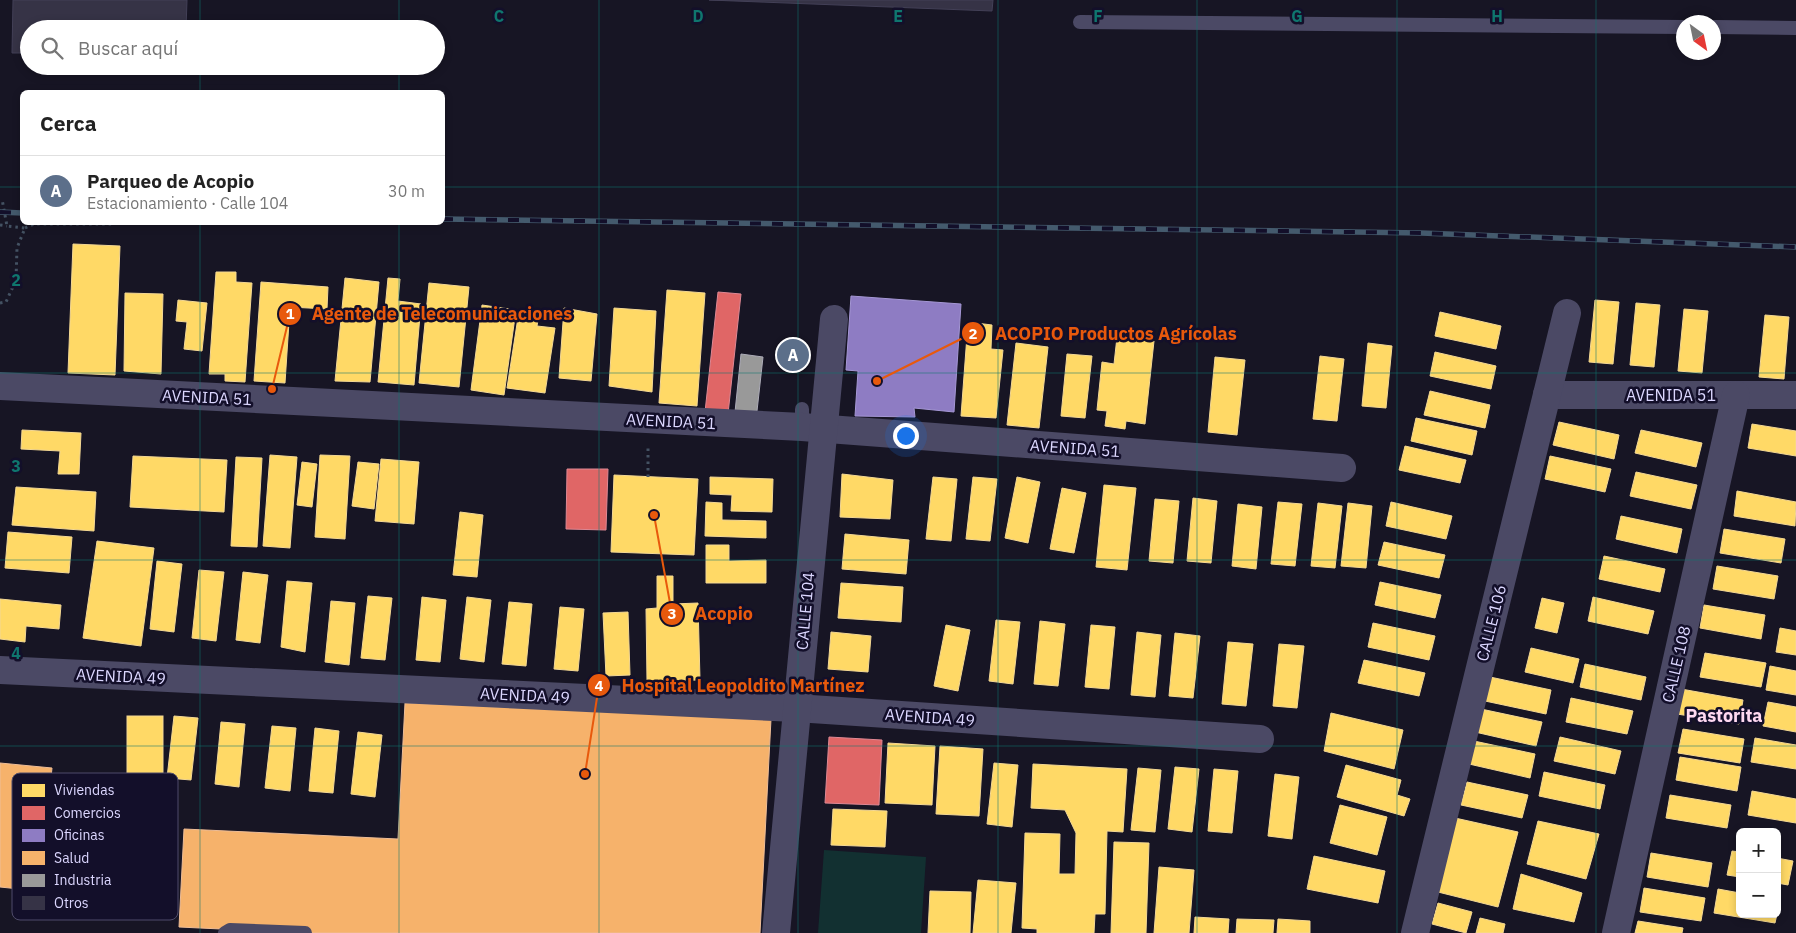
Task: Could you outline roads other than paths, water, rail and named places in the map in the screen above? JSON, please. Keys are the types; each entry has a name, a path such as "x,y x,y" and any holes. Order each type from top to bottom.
{"street":[{"name":"CALLE 106","path":"1415,933 1567,313"},
{"name":"CALLE 104","path":"776,933 796,708 809,422 821,362 834,319"},
{"name":"AVENIDA 51","path":"0,386 809,422 1342,468"},
{"name":"AVENIDA 51","path":"1547,394 1796,395"},
{"name":"CALLE 108","path":"1616,933 1736,395"},
{"name":"AVENIDA 49","path":"0,670 796,708 1260,739"}],"lane":[{"path":"1080,22 1676,27"},
{"path":"1721,27 1796,28"},
{"path":"225,933 230,930 305,933"}],"railway":[{"path":"0,212 20,213"},
{"path":"445,219 1421,233 1796,247"}],"place":[{"name":"Parqueo de Acopio","path":"793,355"},
{"name":"ACOPIO Productos Agrícolas","path":"877,381"},
{"name":"Agente de Telecomunicaciones","path":"272,389"},
{"name":"Acopio","path":"654,515"},
{"name":"Hospital Leopoldito Martínez","path":"585,774"}],"district":[{"name":"Pastorita","path":"1724,715"}]}
